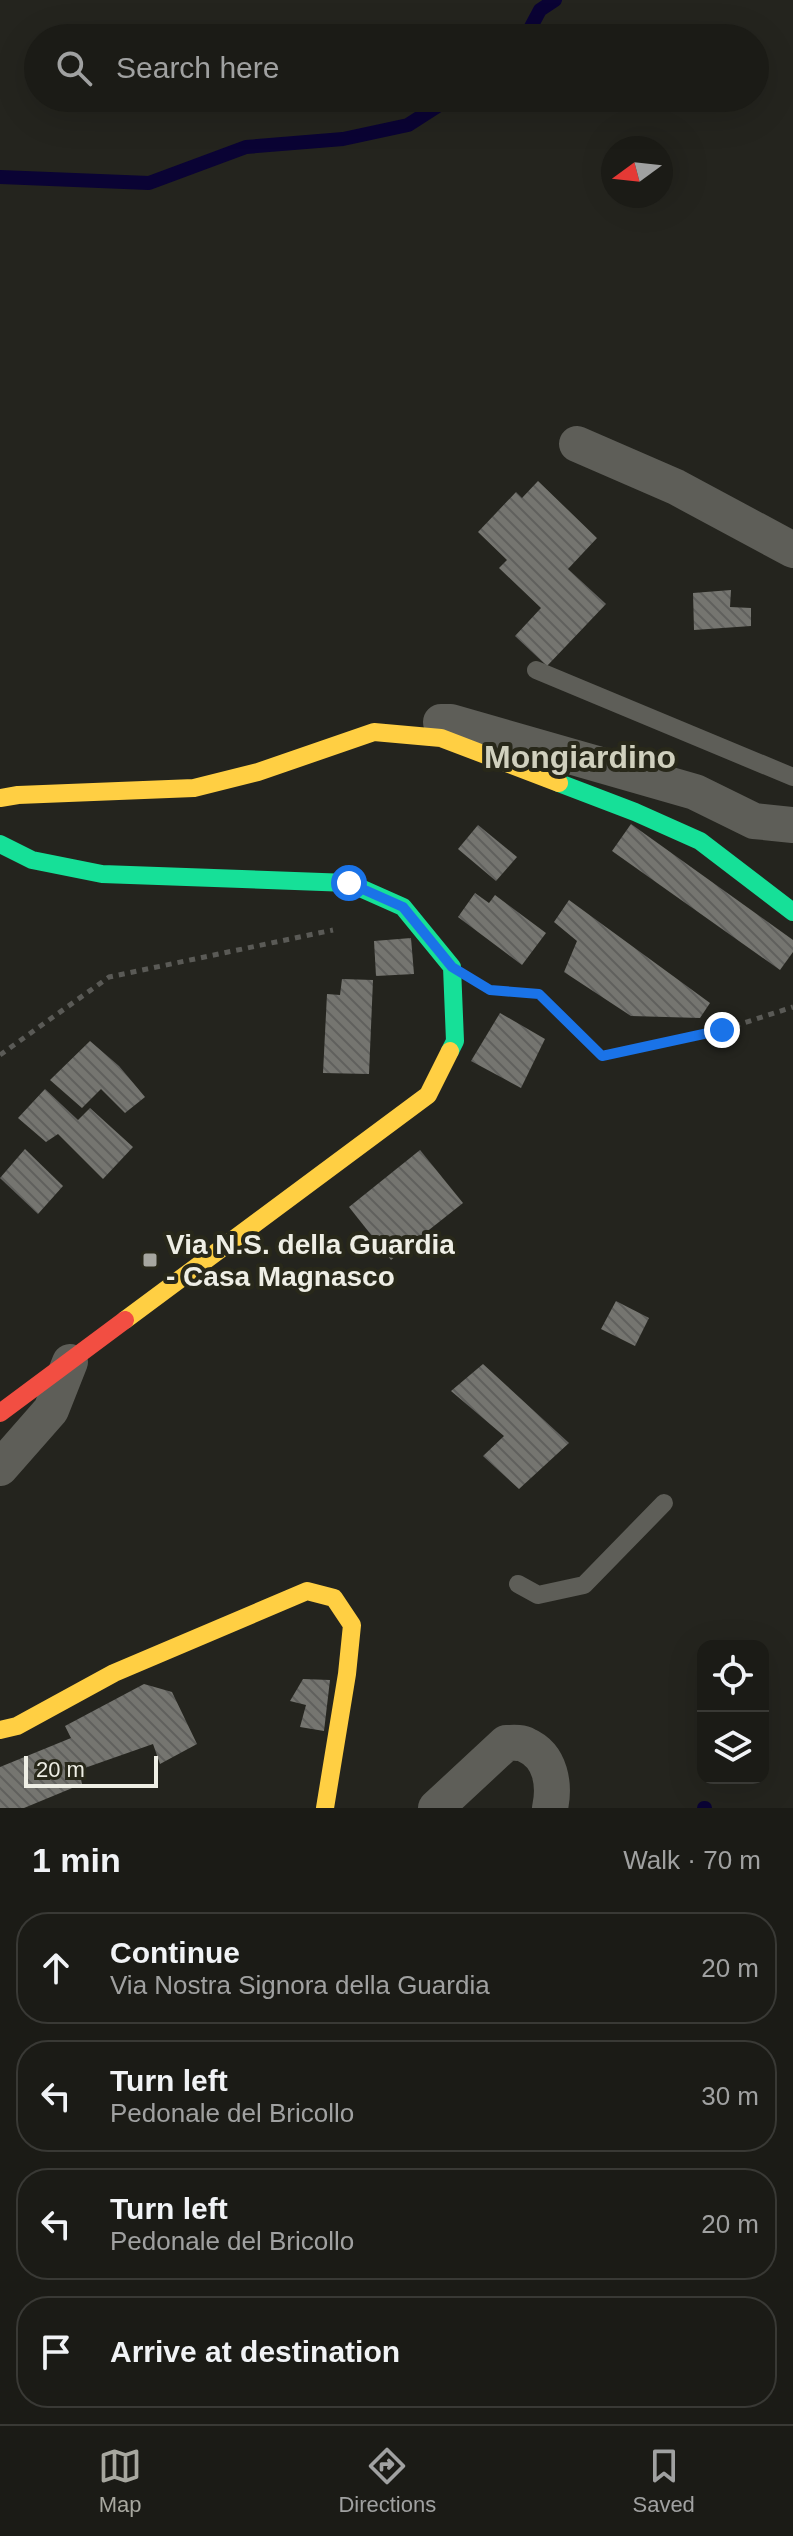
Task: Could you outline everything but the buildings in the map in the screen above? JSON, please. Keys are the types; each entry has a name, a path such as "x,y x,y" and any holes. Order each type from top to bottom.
{"street":[{"path":"577,444 676,487 793,550"},
{"path":"0,798 194,788 258,772 401,720 451,722 695,792 754,821 793,825"},
{"path":"374,732 441,738 635,812 700,841 793,912"},
{"path":"0,844 32,860 102,874 349,883 403,907 452,967 455,1041 428,1095 0,1413"},
{"path":"0,1468 51,1410 70,1362"},
{"path":"0,1730 17,1726 114,1673 307,1591 334,1598 352,1625 325,1808"},
{"path":"436,1808 506,1743 526,1745 548,1764 553,1793 550,1808"}],"lane":[{"path":"536,670 793,777"},
{"path":"518,1584 538,1595 584,1585 664,1503"}],"path":[{"path":"0,1055 109,977 337,929"},
{"path":"452,967 490,990 539,994 602,1056 722,1030 793,1007"}],"waterway":[{"path":"532,24 540,10 555,0"},
{"path":"0,177 149,183 246,147 343,139 408,125 428,112"}],"traffic: fast":[{"path":"559,783 700,841 793,912"},
{"path":"0,844 32,860 102,874 349,883 403,907 452,967 455,1041 450,1051"}],"traffic: slow":[{"path":"0,798 194,788 258,772 374,732 441,738 559,783"},
{"path":"125,1320 428,1095 450,1051"},
{"path":"0,1730 17,1726 114,1673 307,1591 334,1598 352,1625 325,1808"}],"traffic: jam":[{"path":"0,1413 125,1320"}],"place":[{"name":"Via N.S. della Guardia - Casa Magnasco","path":"150,1260"}],"district":[{"name":"Mongiardino","path":"580,757"}],"route":[{"path":"349,883 403,907 452,967 490,990 539,994 602,1056 722,1030"}]}
